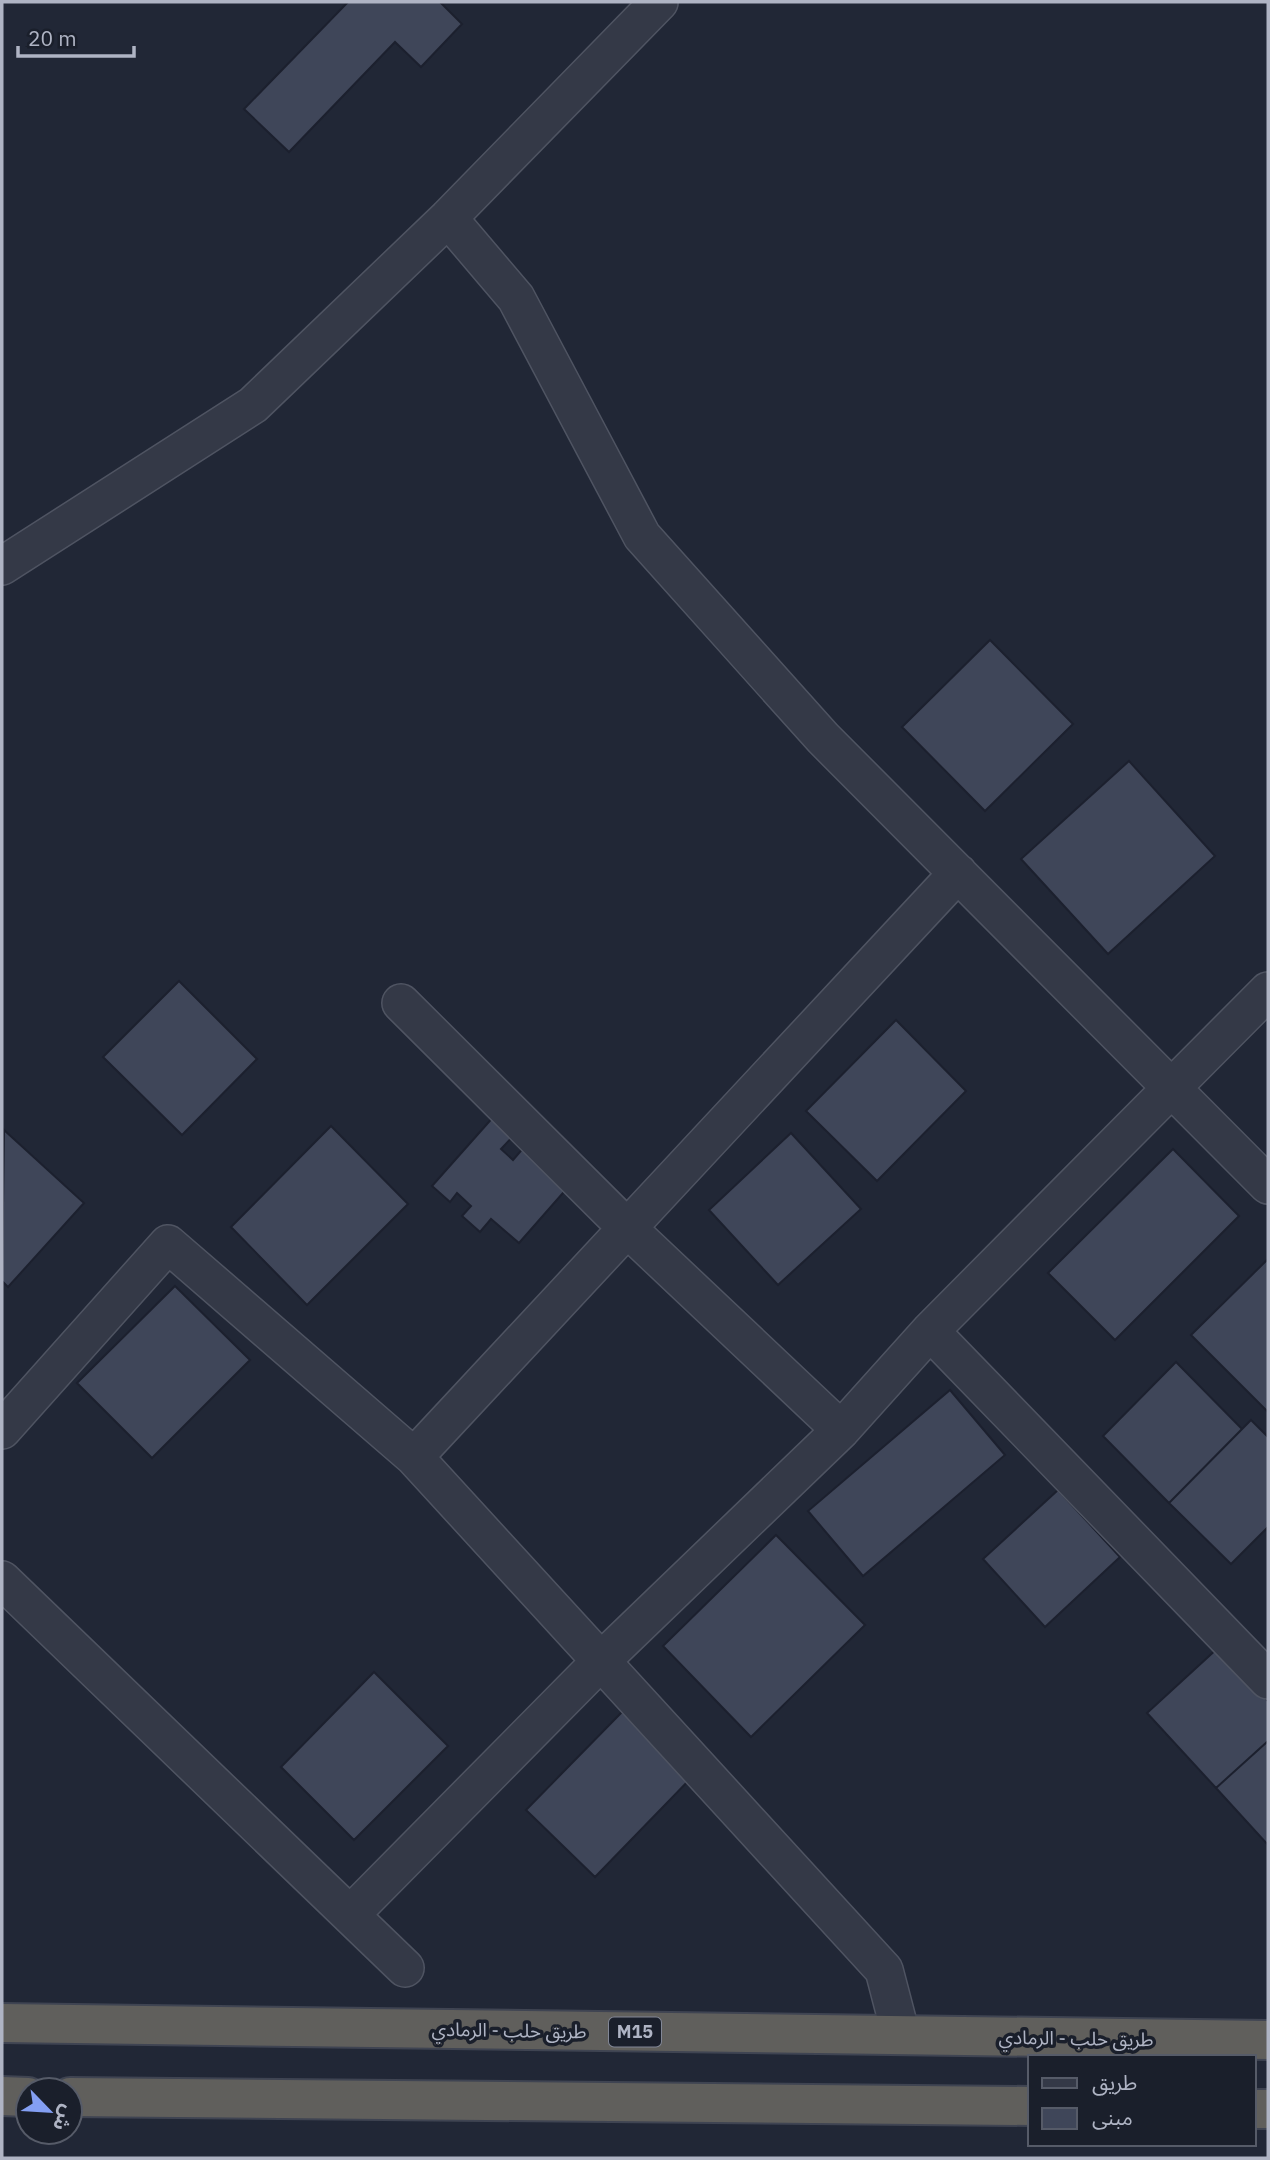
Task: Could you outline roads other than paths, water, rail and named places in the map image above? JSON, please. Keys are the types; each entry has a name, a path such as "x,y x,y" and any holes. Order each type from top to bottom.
{"highway":[{"name":"طريق حلب - الرمادي","path":"2,2023 1268,2040"},
{"path":"84,2097 1028,2106"}],"street":[{"path":"2,566 253,405 448,218 659,2"},
{"path":"448,218 516,298 642,536 823,738 1268,1185"},
{"path":"414,1457 958,873"},
{"path":"349,1914 601,1661 841,1430 930,1331 1268,991"},
{"path":"401,1003 626,1227 841,1430"},
{"path":"2,1430 168,1244 414,1457 884,1970 901,2035"},
{"path":"930,1331 1268,1680"},
{"path":"2,1580 405,1968"}]}
